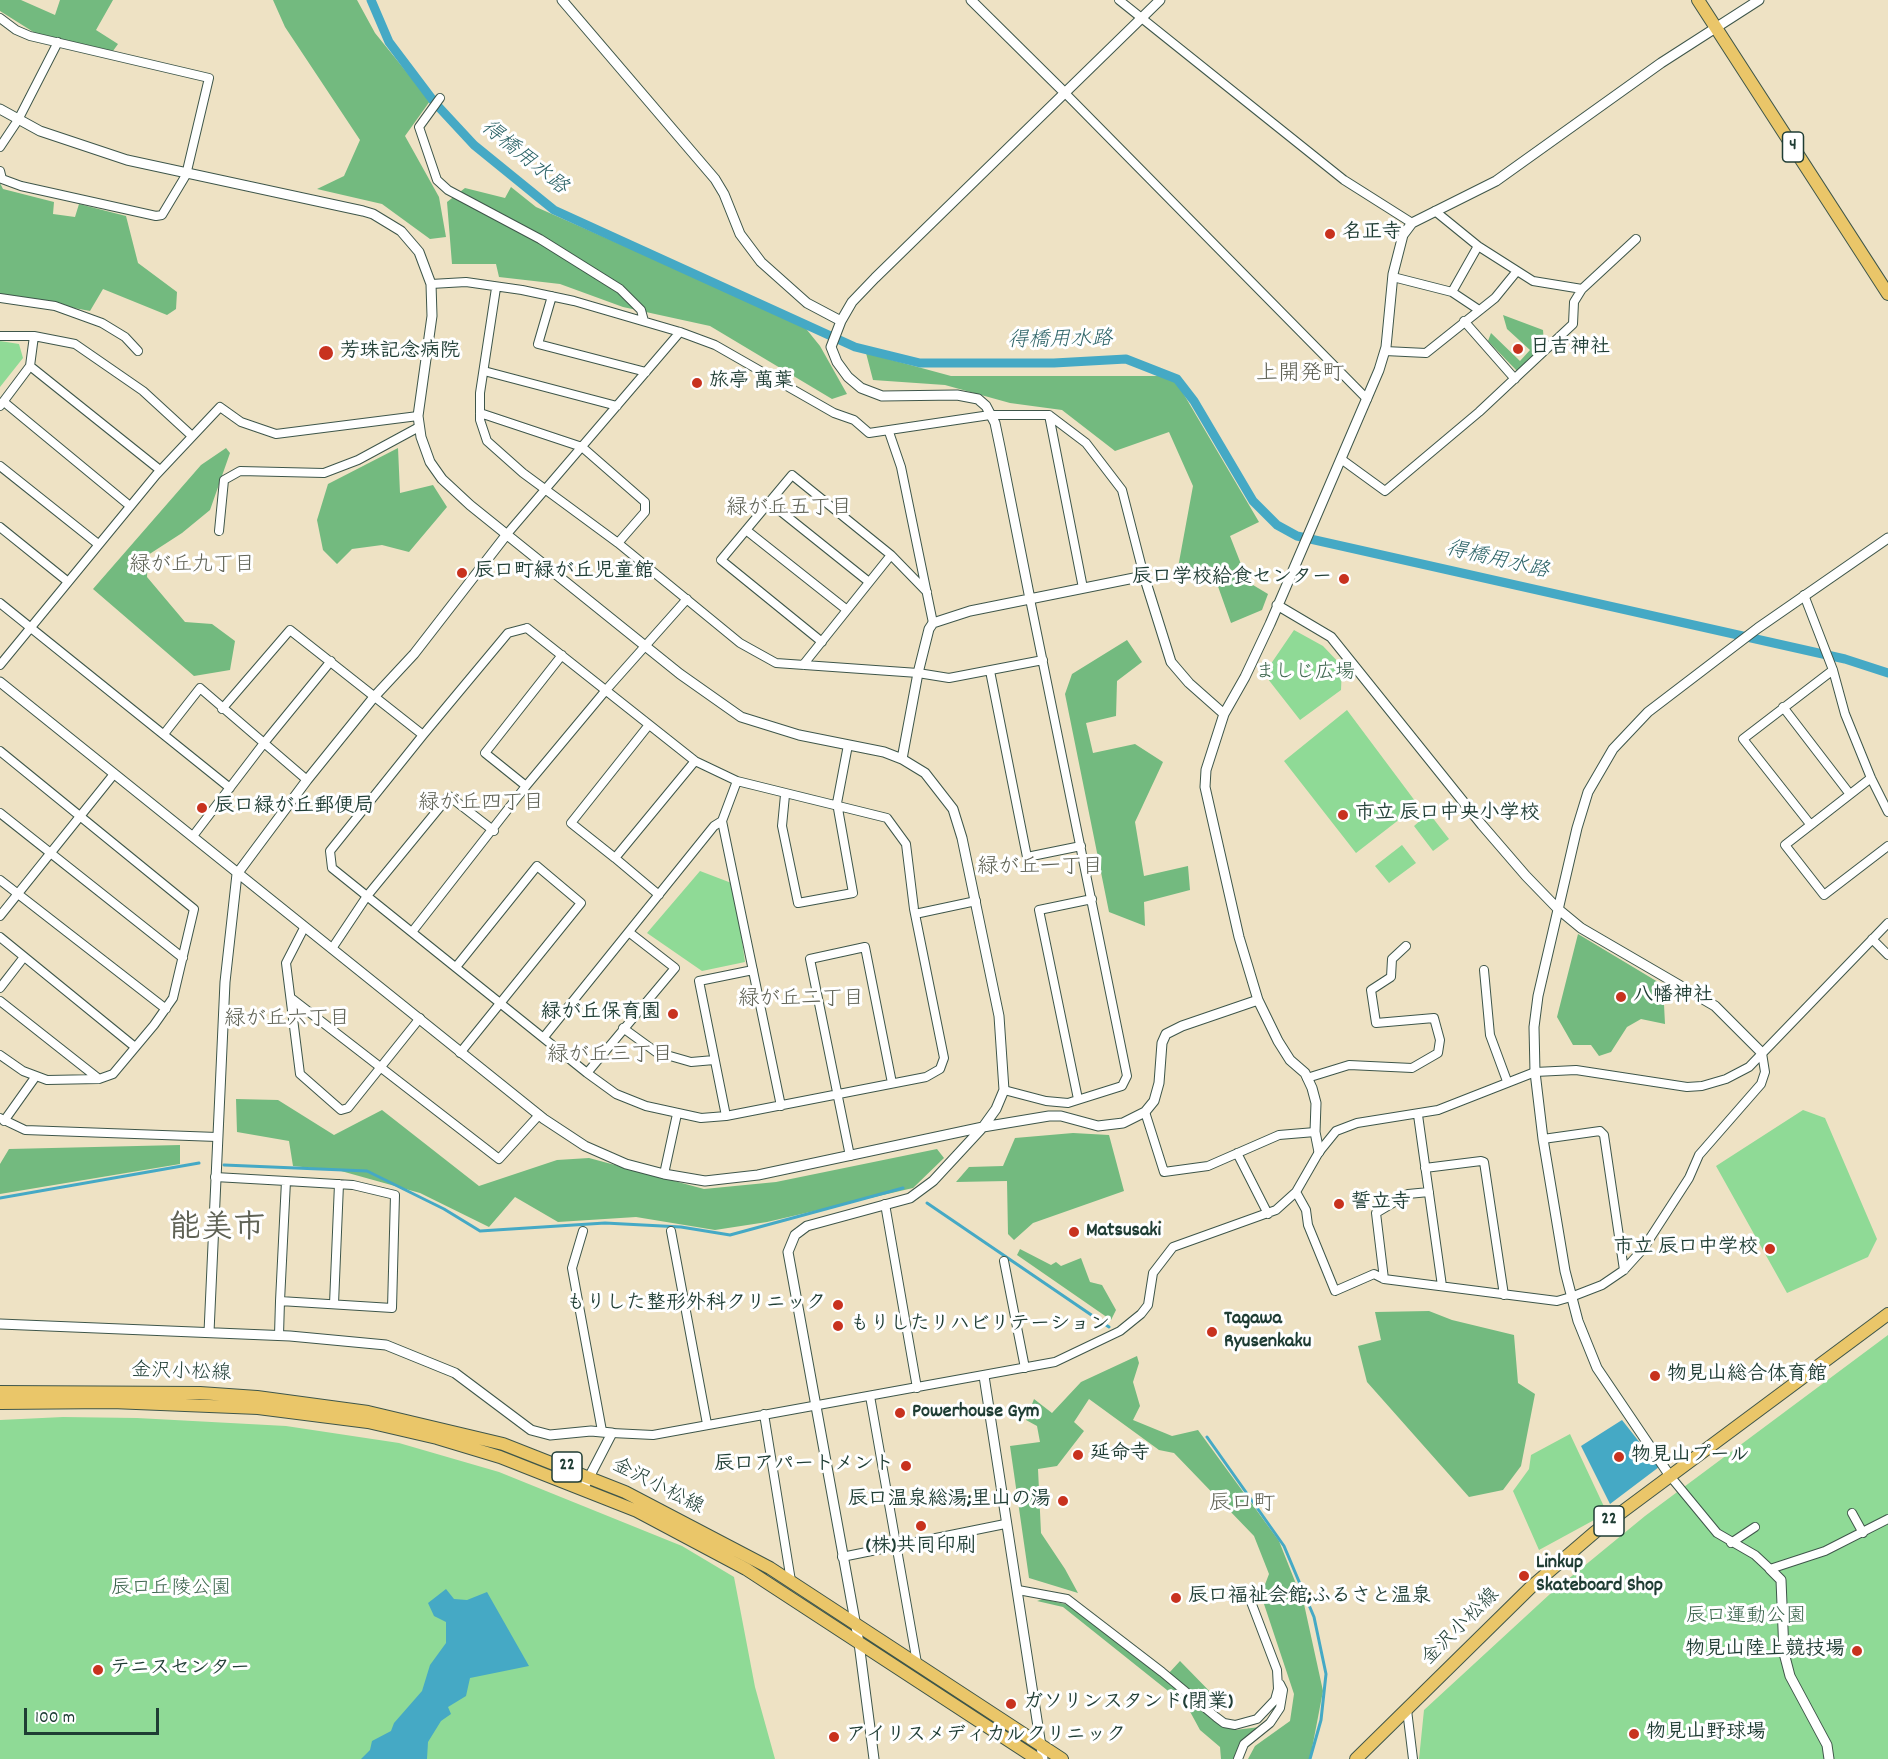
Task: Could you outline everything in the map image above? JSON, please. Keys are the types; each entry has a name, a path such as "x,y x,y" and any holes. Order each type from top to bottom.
{"main road":[{"name":"4","path":"1698,0 1888,294"},
{"name":"金沢小松線","path":"1356,1759 1531,1587 1594,1532 1888,1314"},
{"name":"金沢小松線","path":"0,1392 200,1393 314,1403 423,1423 503,1444 590,1476 625,1492 790,1581 855,1621 1062,1759"},
{"name":"金沢小松線","path":"0,1403 195,1404 258,1408 358,1421 437,1438 511,1461 637,1511 746,1569 1037,1759"}],"street":[{"path":"562,0 715,179 724,194 740,234 761,262 807,303 841,321"},
{"path":"971,0 1367,399"},
{"path":"1119,0 1344,180 1412,223"},
{"path":"1004,1090 1062,1104 1122,1086 1127,1076 1000,447 990,414 978,399 957,395 882,396 870,393 848,376 837,362 831,347 841,321 862,290 1160,0"},
{"path":"1319,1152 1315,1132 1316,1103 1307,1078 1278,1041 1258,1000 1239,937 1205,787 1206,770 1224,714 1245,677 1310,531 1367,399 1385,351 1393,277 1401,242 1412,223 1496,181 1715,27 1759,0"},
{"path":"0,18 16,30 208,78 186,175 162,215 156,216 21,186 2,179 0,171"},
{"path":"0,147 18,120 58,42"},
{"path":"440,98 419,126 437,180 448,190 515,224 620,289 641,309 644,321"},
{"path":"0,110 65,141 186,175 301,196 373,214 401,231 422,258 431,284 432,315 418,416 419,427 430,462 442,479 646,647 741,717 799,735 902,759 925,772 953,809 962,837 999,1016 1004,1090 996,1109 982,1127 933,1181 910,1198 807,1226 795,1235 788,1252 859,1643 874,1759"},
{"path":"1436,211 1478,246 1533,281 1582,289"},
{"path":"1341,459 1385,490 1515,379 1573,324 1574,302 1582,289 1636,239"},
{"path":"1452,292 1478,246"},
{"path":"1385,351 1426,353 1495,298 1517,271"},
{"path":"1393,277 1452,292 1479,310"},
{"path":"431,284 466,282 552,296 680,332 715,345 834,413 854,420 869,433 889,432 990,414 1049,415 1086,443 1122,490 1144,576 1171,662 1189,683 1224,714"},
{"path":"496,288 480,413 487,441 508,460 618,543 760,656 776,663 918,673 949,678 1043,660"},
{"path":"552,296 538,344 646,372"},
{"path":"0,298 55,306 102,323 125,337 138,351"},
{"path":"1464,321 1515,379"},
{"path":"209,1332 225,982 237,874 307,780 374,697 414,654 507,534 680,332"},
{"path":"0,336 34,336 75,344 102,360 143,391 192,436"},
{"path":"34,336 30,366 2,404 130,506"},
{"path":"30,366 160,470"},
{"path":"484,371 617,406"},
{"path":"0,665 160,470 220,407 241,422 276,434 418,416"},
{"path":"480,413 582,447 645,502 645,512 618,543"},
{"path":"1049,415 1083,588"},
{"path":"219,531 224,480 240,471 324,473 358,460 419,427"},
{"path":"889,432 902,467 933,623"},
{"path":"0,466 98,544"},
{"path":"822,642 721,560 792,475 891,555 927,592"},
{"path":"769,502 869,582"},
{"path":"0,527 67,581"},
{"path":"746,530 847,610"},
{"path":"1829,1759 1827,1745 1790,1676 1784,1653 1781,1580 1755,1555 1717,1533 1670,1476 1597,1368 1571,1297 1543,1139 1535,1072 1534,1028 1576,828 1588,792 1613,749 1648,712 1758,628 1888,538"},
{"path":"803,665 891,555"},
{"path":"902,759 918,673 929,629 933,623 970,611 1144,576"},
{"path":"1804,595 1830,661 1845,714 1871,778 1888,812"},
{"path":"412,932 494,831 526,786 606,690 687,599"},
{"path":"0,603 230,788"},
{"path":"1277,605 1331,637 1482,825 1558,909 1581,928 1715,1006 1762,1053 1765,1072 1761,1084 1699,1155 1670,1210 1643,1249 1624,1270 1602,1285 1557,1301 1384,1279 1374,1274 1335,1291 1315,1243 1306,1210 1296,1192"},
{"path":"527,628 562,655 648,726 695,761 737,781 785,795 837,803 887,818 906,844 915,914 944,1058 940,1069 932,1076 726,1116 701,1118 646,1106 616,1094 587,1073 332,868 330,851 508,633 527,628"},
{"path":"222,709 290,630 423,735"},
{"path":"526,786 484,753 562,655"},
{"path":"193,836 264,743 331,662"},
{"path":"1810,824 1743,739 1833,670"},
{"path":"990,671 1027,857 1081,846"},
{"path":"0,682 304,928 333,947 420,1017 460,1053 539,1115 585,1146 626,1164 664,1174 705,1181 758,1175 982,1127 1061,1116 1078,1123 1111,1125 1145,1112 1154,1101 1159,1083 1162,1043 1166,1034 1182,1026 1258,1000"},
{"path":"164,734 200,688 307,780"},
{"path":"1783,707 1849,794"},
{"path":"648,726 571,823 659,895"},
{"path":"785,795 782,826 798,903 853,893 837,803 848,745"},
{"path":"0,751 194,909 172,998 166,1009 113,1074 99,1079 47,1080 23,1071 0,1055"},
{"path":"615,858 695,761"},
{"path":"0,916 20,894 114,774"},
{"path":"1871,778 1785,845 1824,895 1888,846"},
{"path":"737,781 722,821 782,1106"},
{"path":"333,947 367,896 449,796 494,831"},
{"path":"0,813 183,958"},
{"path":"544,1037 714,826 722,821"},
{"path":"456,967 537,866 581,903 460,1053"},
{"path":"0,879 166,1009"},
{"path":"1078,1099 1039,910 1092,899"},
{"path":"915,914 976,901"},
{"path":"0,1324 279,1335 386,1344 455,1373 531,1430 550,1435 602,1431 612,1434 653,1435 1054,1362 1120,1331 1141,1314 1148,1305 1153,1273 1173,1247 1268,1214 1296,1192 1319,1152 1336,1131 1357,1123 1438,1110 1507,1081 1535,1072 1576,1070 1666,1084 1702,1086 1726,1079 1749,1067 1888,923"},
{"path":"304,928 286,963 300,1074 341,1110 348,1108 420,1017"},
{"path":"587,1073 622,1028 675,968 630,933"},
{"path":"0,937 135,1047"},
{"path":"1872,939 1888,955"},
{"path":"1307,1078 1349,1065 1412,1068 1438,1053 1440,1040 1434,1018 1376,1023 1371,990 1391,977 1392,959 1406,946"},
{"path":"850,1156 810,959 865,947 892,1083"},
{"path":"0,988 24,957"},
{"path":"726,1116 699,981 753,970"},
{"path":"1484,970 1490,1035 1507,1081"},
{"path":"291,998 499,1160 539,1115"},
{"path":"0,1001 99,1079"},
{"path":"622,1028 656,1052 691,1062 714,1060"},
{"path":"36,1076 2,1120 26,1130 217,1137"},
{"path":"1145,1112 1164,1172 1208,1166 1279,1135 1315,1132"},
{"path":"664,1174 677,1114"},
{"path":"1418,1115 1442,1286"},
{"path":"1543,1139 1600,1131 1604,1135 1624,1270"},
{"path":"1237,1153 1268,1214"},
{"path":"1425,1168 1484,1162 1504,1295"},
{"path":"215,1177 339,1184 395,1195 392,1308 280,1301"},
{"path":"279,1335 286,1180"},
{"path":"334,1304 339,1184"},
{"path":"1384,1279 1376,1213 1408,1194 1429,1192"},
{"path":"885,1204 917,1388"},
{"path":"584,1231 572,1268 602,1431"},
{"path":"671,1231 707,1424"},
{"path":"1004,1261 1025,1368"},
{"path":"984,1376 1043,1759"},
{"path":"870,1396 917,1663"},
{"path":"764,1414 790,1581"},
{"path":"583,1489 612,1434"},
{"path":"1852,1513 1863,1533"},
{"path":"1770,1569 1825,1551 1888,1519"},
{"path":"842,1557 1005,1524"},
{"path":"1731,1543 1755,1527"},
{"path":"1018,1590 1067,1599 1224,1723 1246,1724 1257,1719 1275,1700 1279,1679"},
{"path":"1239,1759 1244,1744 1270,1723 1280,1708 1283,1690 1263,1627 1248,1594"},
{"path":"1407,1710 1413,1759"}],"green space":[{"path":"0,0 21,0 55,15 60,0 113,0 96,30 118,44 113,51 35,33 0,11"},
{"path":"273,0 357,0 375,33 430,101 405,136 439,197 446,237 430,239 382,204 317,189 344,176 360,140 285,27"},
{"path":"0,183 3,189 54,202 53,214 75,217 79,204 126,216 138,263 177,292 176,309 167,315 103,289 90,311 0,294"},
{"path":"511,187 536,207 803,325 820,346 847,394 832,399 710,326 623,307 560,284 499,277 496,264 452,264 447,202 465,188 505,198"},
{"path":"1503,315 1543,330 1544,344 1518,372 1488,341 1491,333 1520,361 1530,350 1507,329"},
{"path":"0,341 19,344 23,358 0,387"},
{"path":"866,353 951,376 1173,376 1259,522 1230,536 1248,582 1268,594 1262,610 1231,623 1215,578 1177,573 1193,486 1169,432 1115,451 1062,410 1010,403 945,385 873,380"},
{"path":"226,448 230,453 210,510 182,533 148,555 147,577 185,622 212,624 235,641 230,670 194,676 93,589 201,465"},
{"path":"398,448 400,493 433,485 447,507 409,552 382,545 352,549 337,564 323,550 317,520 328,484"},
{"name":"ましじ広場","path":"1294,630 1323,646 1342,666 1341,690 1300,720 1264,674"},
{"path":"1127,640 1142,662 1117,681 1116,716 1086,723 1093,753 1135,744 1163,762 1135,822 1144,876 1188,866 1190,890 1144,902 1145,926 1109,912 1065,694 1072,674"},
{"path":"1347,710 1418,805 1356,853 1284,761"},
{"path":"1429,813 1449,839 1433,851 1414,826"},
{"path":"1402,845 1416,863 1389,883 1375,866"},
{"path":"700,871 734,884 745,962 702,971 647,933"},
{"path":"1578,934 1663,985 1665,1024 1641,1019 1627,1027 1611,1052 1599,1056 1591,1045 1573,1045 1557,1017"},
{"path":"236,1099 278,1100 334,1135 382,1110 479,1186 557,1160 589,1158 704,1189 776,1182 937,1149 944,1158 913,1188 767,1222 715,1230 636,1217 558,1222 515,1197 489,1227 420,1193 341,1171 293,1166 289,1141 237,1132"},
{"path":"1803,1110 1825,1118 1877,1239 1868,1257 1787,1293 1716,1166"},
{"path":"1073,1133 1109,1135 1124,1191 1033,1223 1014,1240 1008,1234 1007,1181 956,1182 969,1167 1003,1166 1015,1138"},
{"path":"180,1145 180,1164 0,1194 0,1164 9,1149"},
{"path":"1020,1249 1051,1265 1056,1262 1061,1266 1081,1258 1090,1282 1102,1285 1116,1310 1111,1320 1017,1255"},
{"path":"1429,1311 1452,1320 1514,1335 1518,1383 1535,1394 1521,1466 1503,1490 1469,1497 1367,1382 1358,1346 1381,1340 1375,1312"},
{"name":"辰口運動公園","path":"1888,1335 1888,1759 1419,1759 1424,1710 1550,1594 1645,1516"},
{"path":"1137,1356 1139,1363 1133,1382 1140,1406 1133,1420 1172,1436 1198,1430 1279,1541 1304,1604 1323,1691 1310,1759 1248,1759 1255,1746 1290,1721 1294,1694 1261,1595 1269,1574 1254,1536 1174,1453 1159,1450 1089,1399 1074,1422 1084,1431 1057,1466 1038,1469 1041,1533 1078,1593 1029,1578 1010,1446 1040,1442 1037,1426 1026,1420 1034,1399 1052,1413 1081,1382"},
{"name":"辰口丘陵公園","path":"63,1417 137,1418 286,1426 399,1443 499,1472 682,1546 734,1577 755,1687 775,1759 0,1759 0,1420"},
{"path":"1570,1434 1607,1513 1539,1550 1513,1491 1529,1469 1531,1455"},
{"path":"1043,1599 1069,1605 1198,1703 1211,1719 1235,1730 1268,1726 1240,1744 1235,1759 1221,1759 1220,1747 1200,1730 1187,1706 1063,1607 1037,1601"},
{"path":"1180,1661 1222,1704 1213,1707 1169,1673"}],"water":[{"name":"物見山プール","path":"1622,1420 1659,1467 1610,1504 1581,1446"},
{"path":"446,1589 454,1599 467,1600 487,1592 529,1666 470,1678 466,1696 448,1707 451,1714 441,1721 428,1742 427,1759 361,1759 370,1750 372,1741 391,1731 394,1723 422,1691 430,1665 446,1643 446,1622 434,1616 428,1603"}],"waterway":[{"name":"得橋用水路","path":"371,0 389,42 435,103 474,145 554,210 855,347 920,363 1054,363 1126,359 1177,379 1194,401 1253,501 1277,525 1297,536 1845,659 1888,673"},
{"path":"0,1198 199,1163"},
{"path":"224,1165 367,1171 444,1209 480,1231 605,1223 681,1227 730,1235 903,1188"},
{"path":"927,1203 1109,1327"},
{"path":"1207,1437 1284,1546 1314,1617 1326,1674 1321,1720 1310,1759"}],"place":[{"name":"名正寺","path":"1330,234"},
{"name":"日吉神社","path":"1518,349"},
{"name":"芳珠記念病院","path":"326,353"},
{"name":"旅亭 萬葉","path":"697,383"},
{"name":"辰口町緑が丘児童館","path":"462,573"},
{"name":"辰口学校給食センター","path":"1344,579"},
{"name":"辰口緑が丘郵便局","path":"202,808"},
{"name":"市立 辰口中央小学校","path":"1343,815"},
{"name":"八幡神社","path":"1621,997"},
{"name":"緑が丘保育園","path":"673,1014"},
{"name":"誓立寺","path":"1339,1204"},
{"name":"Matsusaki","path":"1074,1232"},
{"name":"市立 辰口中学校","path":"1770,1249"},
{"name":"もりした整形外科クリニック","path":"838,1305"},
{"name":"もりしたリハビリテーション","path":"838,1326"},
{"name":"Tagawa Ryusenkaku","path":"1212,1332"},
{"name":"物見山総合体育館","path":"1655,1376"},
{"name":"Powerhouse Gym","path":"900,1413"},
{"name":"延命寺","path":"1078,1455"},
{"name":"物見山プール","path":"1619,1457"},
{"name":"辰口アパートメント","path":"906,1466"},
{"name":"辰口温泉総湯;里山の湯","path":"1063,1501"},
{"name":"(株)共同印刷","path":"921,1526"},
{"name":"Linkup Skateboard Shop","path":"1524,1576"},
{"name":"辰口福祉会館;ふるさと温泉","path":"1176,1598"},
{"name":"物見山陸上競技場","path":"1857,1651"},
{"name":"テニスセンター","path":"98,1670"},
{"name":"ガソリンスタンド(閉業)","path":"1011,1704"},
{"name":"物見山野球場","path":"1634,1734"},
{"name":"アイリスメディカルクリニック","path":"834,1737"}],"district":[{"name":"上開発町","path":"1300,376"},
{"name":"緑が丘五丁目","path":"789,510"},
{"name":"緑が丘九丁目","path":"192,567"},
{"name":"緑が丘四丁目","path":"481,805"},
{"name":"緑が丘一丁目","path":"1040,869"},
{"name":"緑が丘二丁目","path":"801,1001"},
{"name":"緑が丘六丁目","path":"287,1021"},
{"name":"緑が丘三丁目","path":"610,1057"},
{"name":"能美市","path":"217,1232"},
{"name":"辰口町","path":"1242,1506"}]}
